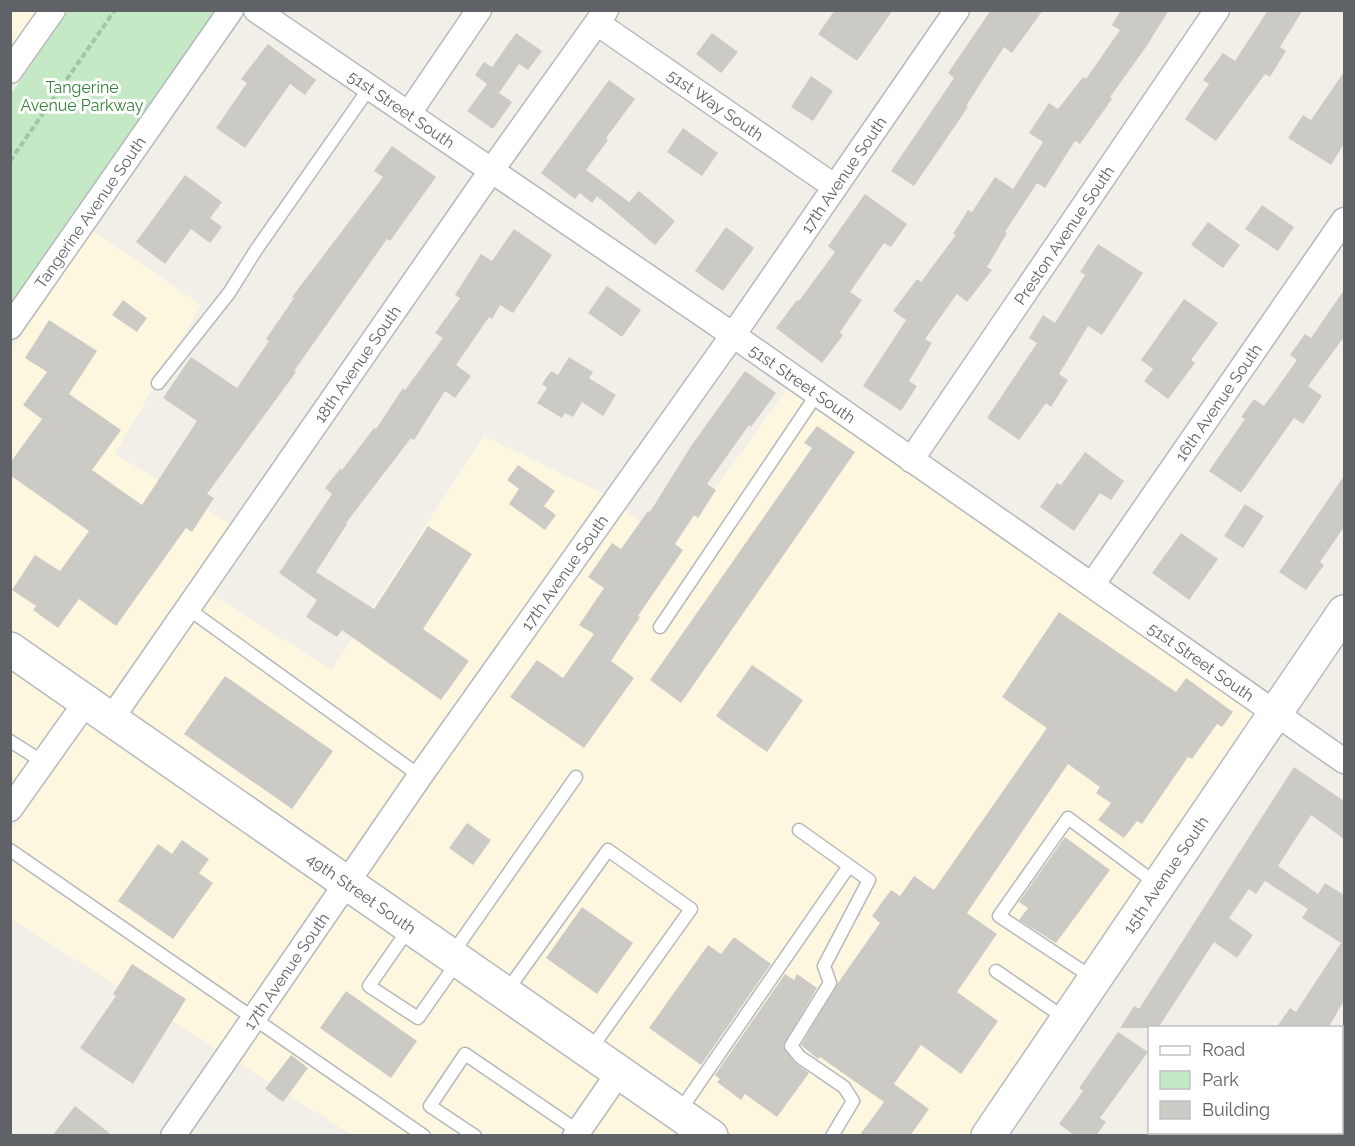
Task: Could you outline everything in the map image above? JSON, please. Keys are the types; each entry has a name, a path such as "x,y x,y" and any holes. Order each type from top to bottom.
{"main road":[{"name":"15th Avenue South","path":"988,1136 1344,612"},
{"name":"49th Street South","path":"10,649 711,1136"}],"street":[{"path":"10,71 53,10"},
{"name":"Tangerine Avenue South","path":"10,327 231,10"},
{"name":"51st Street South","path":"256,10 733,335 1344,761"},
{"path":"409,113 479,10"},
{"name":"17th Avenue South","path":"173,1136 420,776 733,335 957,10"},
{"name":"Preston Avenue South","path":"911,460 1217,10"},
{"name":"51st Way South","path":"602,17 835,187"},
{"name":"18th Avenue South","path":"10,809 43,762 98,710 187,608 490,171 602,17"},
{"name":"16th Avenue South","path":"1092,585 1344,220"},
{"path":"577,1133 620,1071"}],"lane":[{"path":"158,383 229,293 256,250 370,87"},
{"path":"660,627 817,394"},
{"path":"187,608 420,776"},
{"path":"10,741 43,762"},
{"path":"411,926 369,986 418,1018 455,957 576,777"},
{"path":"1094,979 999,916 1068,818 1159,885"},
{"path":"799,830 869,880 824,966 830,983 791,1046 800,1057 844,1088 853,1101 832,1136"},
{"path":"10,850 424,1136"},
{"path":"506,992 608,850 691,909 590,1051"},
{"path":"678,1113 849,866"},
{"path":"996,970 1067,1020"},
{"path":"475,1136 430,1106 465,1054 577,1133"}],"path":[{"path":"10,161 115,10"}],"shaded area":[{"path":"10,11 37,11 11,49"},
{"path":"93,231 201,305 115,454 230,524 107,702 11,636 11,350"},
{"path":"788,388 1258,716 972,1135 732,1135 364,881 430,783 624,510 672,548"},
{"path":"484,436 604,494 409,768 343,866 128,717 212,595 332,670"},
{"path":"11,663 69,704 11,787"},
{"path":"90,718 330,885 217,1049 11,919 11,831"},
{"path":"351,899 603,1073 559,1135 353,1136 239,1063"},
{"path":"623,1088 691,1136 590,1136"}],"green space":[{"name":"Tangerine Avenue Parkway","path":"68,11 215,11 11,305 11,94"}],"building":[{"path":"835,10 893,10 857,61 818,34"},
{"path":"991,10 1043,10 1012,53 1004,47 966,106 968,107 914,186 891,171 954,78 948,73"},
{"path":"1121,10 1169,10 1080,144 1075,141 1045,188 1037,183 1005,232 1007,233 987,267 992,270 967,302 957,294 925,339 932,343 909,381 917,386 901,411 863,386 906,320 893,311 917,279 921,282 956,235 953,234 968,210 972,212 995,177 1013,189 1043,142 1029,133 1049,103 1058,109 1083,77 1086,79 1120,30 1112,25"},
{"path":"1268,10 1303,10 1280,47 1286,51 1270,77 1265,74 1216,141 1185,119 1209,84 1203,80 1223,53 1235,61"},
{"path":"516,33 542,51 528,70 519,64 499,93 512,102 493,129 467,111 487,84 475,75 484,62 492,67"},
{"path":"712,33 738,52 721,73 696,54"},
{"path":"268,44 316,80 305,95 290,84 245,148 216,128 247,83 241,79"},
{"path":"1344,72 1344,144 1331,165 1288,138 1303,115 1311,120"},
{"path":"811,76 833,91 813,121 791,107"},
{"path":"609,80 635,99 586,170 629,202 639,191 675,221 655,245 597,196 592,203 580,193 575,199 541,173"},
{"path":"683,128 718,153 702,176 667,152"},
{"path":"392,146 436,177 390,241 387,239 294,371 296,372 207,494 214,498 192,532 186,528 116,626 79,599 58,628 33,610 36,606 12,590 35,555 60,571 89,531 10,475 10,463 42,419 23,405 47,372 25,358 49,320 97,351 69,394 121,430 92,470 142,505 197,421 163,398 191,357 237,388 269,341 266,339 294,298 292,297 383,177 374,171"},
{"path":"185,175 222,202 210,218 222,227 210,243 191,229 165,264 136,242"},
{"path":"865,194 907,224 891,247 884,243 850,292 862,300 840,332 843,335 822,363 776,328 835,252 828,246"},
{"path":"1262,205 1294,227 1278,251 1245,229"},
{"path":"1208,222 1240,245 1223,268 1191,245"},
{"path":"726,227 754,248 723,291 695,271"},
{"path":"514,229 552,255 513,313 500,305 492,319 489,317 456,365 471,376 455,398 445,391 414,440 411,438 346,523 316,572 374,609 428,526 472,554 423,629 469,661 441,700 342,630 337,637 306,617 317,600 279,573 332,494 325,488 374,428 376,429 403,388 405,390 443,338 435,333 460,298 455,295 481,254 492,261"},
{"path":"1098,244 1143,273 1102,335 1088,326 1059,374 1068,380 1051,407 1046,403 1019,440 987,418 1037,343 1029,338 1043,315 1055,323 1085,275 1080,272"},
{"path":"607,286 641,310 622,337 588,313"},
{"path":"1344,290 1344,337 1308,386 1322,396 1303,424 1294,418 1241,493 1209,471 1245,419 1241,417 1254,399 1264,406 1297,360 1290,355 1305,334 1311,338"},
{"path":"1184,299 1218,323 1191,360 1195,363 1168,399 1144,381 1153,369 1141,360"},
{"path":"123,300 147,318 137,332 112,315"},
{"path":"569,357 593,372 589,378 616,395 603,416 582,402 573,417 565,413 562,418 537,403 547,388 542,384 551,371 558,375"},
{"path":"745,371 776,393 751,427 749,425 707,484 716,490 698,518 694,515 675,544 683,550 638,616 640,617 611,661 634,678 584,748 510,697 537,660 563,678 594,634 579,625 604,588 588,577 612,543 621,549 648,511 650,512 691,446"},
{"path":"817,426 855,452 681,703 650,680 812,448 804,443"},
{"path":"1085,452 1124,481 1111,500 1100,493 1074,531 1040,507 1057,483 1061,485"},
{"path":"518,465 555,491 544,506 556,515 545,530 509,504 519,489 507,480"},
{"path":"1344,476 1344,527 1320,562 1324,565 1306,590 1279,572"},
{"path":"1245,504 1264,516 1243,548 1224,536"},
{"path":"1181,533 1218,559 1189,600 1152,573"},
{"path":"1059,612 1176,692 1186,678 1233,712 1222,727 1217,724 1192,759 1188,757 1142,824 1137,821 1124,838 1098,820 1111,803 1096,793 1100,787 1068,764 967,913 997,934 957,992 998,1021 961,1074 921,1045 894,1084 929,1109 910,1136 859,1136 884,1102 820,1057 818,1059 801,1045 838,983 880,923 872,916 891,890 900,896 914,876 934,890 1047,728 1002,697"},
{"path":"752,665 803,700 767,752 716,716"},
{"path":"225,676 333,751 292,809 184,734"},
{"path":"1294,767 1344,801 1344,839 1311,815 1278,866 1318,894 1325,883 1344,895 1344,1001 1329,1026 1277,1026 1290,1008 1296,1012 1341,943 1302,918 1308,909 1265,881 1256,894 1249,889 1229,918 1253,935 1237,958 1214,942 1161,1026 1120,1028 1134,1006 1139,1009"},
{"path":"467,823 491,840 473,865 449,848"},
{"path":"1065,837 1110,870 1056,943 1019,920 1028,908 1019,902"},
{"path":"182,840 209,859 199,873 213,883 173,939 118,901 158,844 172,854"},
{"path":"582,907 633,943 597,994 546,958"},
{"path":"734,937 771,964 701,1065 649,1028 708,945 721,954"},
{"path":"132,964 186,999 133,1084 80,1048 116,996 113,994"},
{"path":"785,974 794,980 797,974 817,988 783,1046 794,1062 809,1073 777,1117 745,1094 741,1100 717,1082 720,1079 715,1075"},
{"path":"346,991 417,1041 391,1078 320,1028"},
{"path":"1118,1032 1148,1052 1100,1118 1106,1122 1096,1136 1075,1136 1059,1124 1083,1091 1079,1088"},
{"path":"291,1055 308,1068 283,1102 265,1089"},
{"path":"75,1106 113,1136 52,1136"}]}
